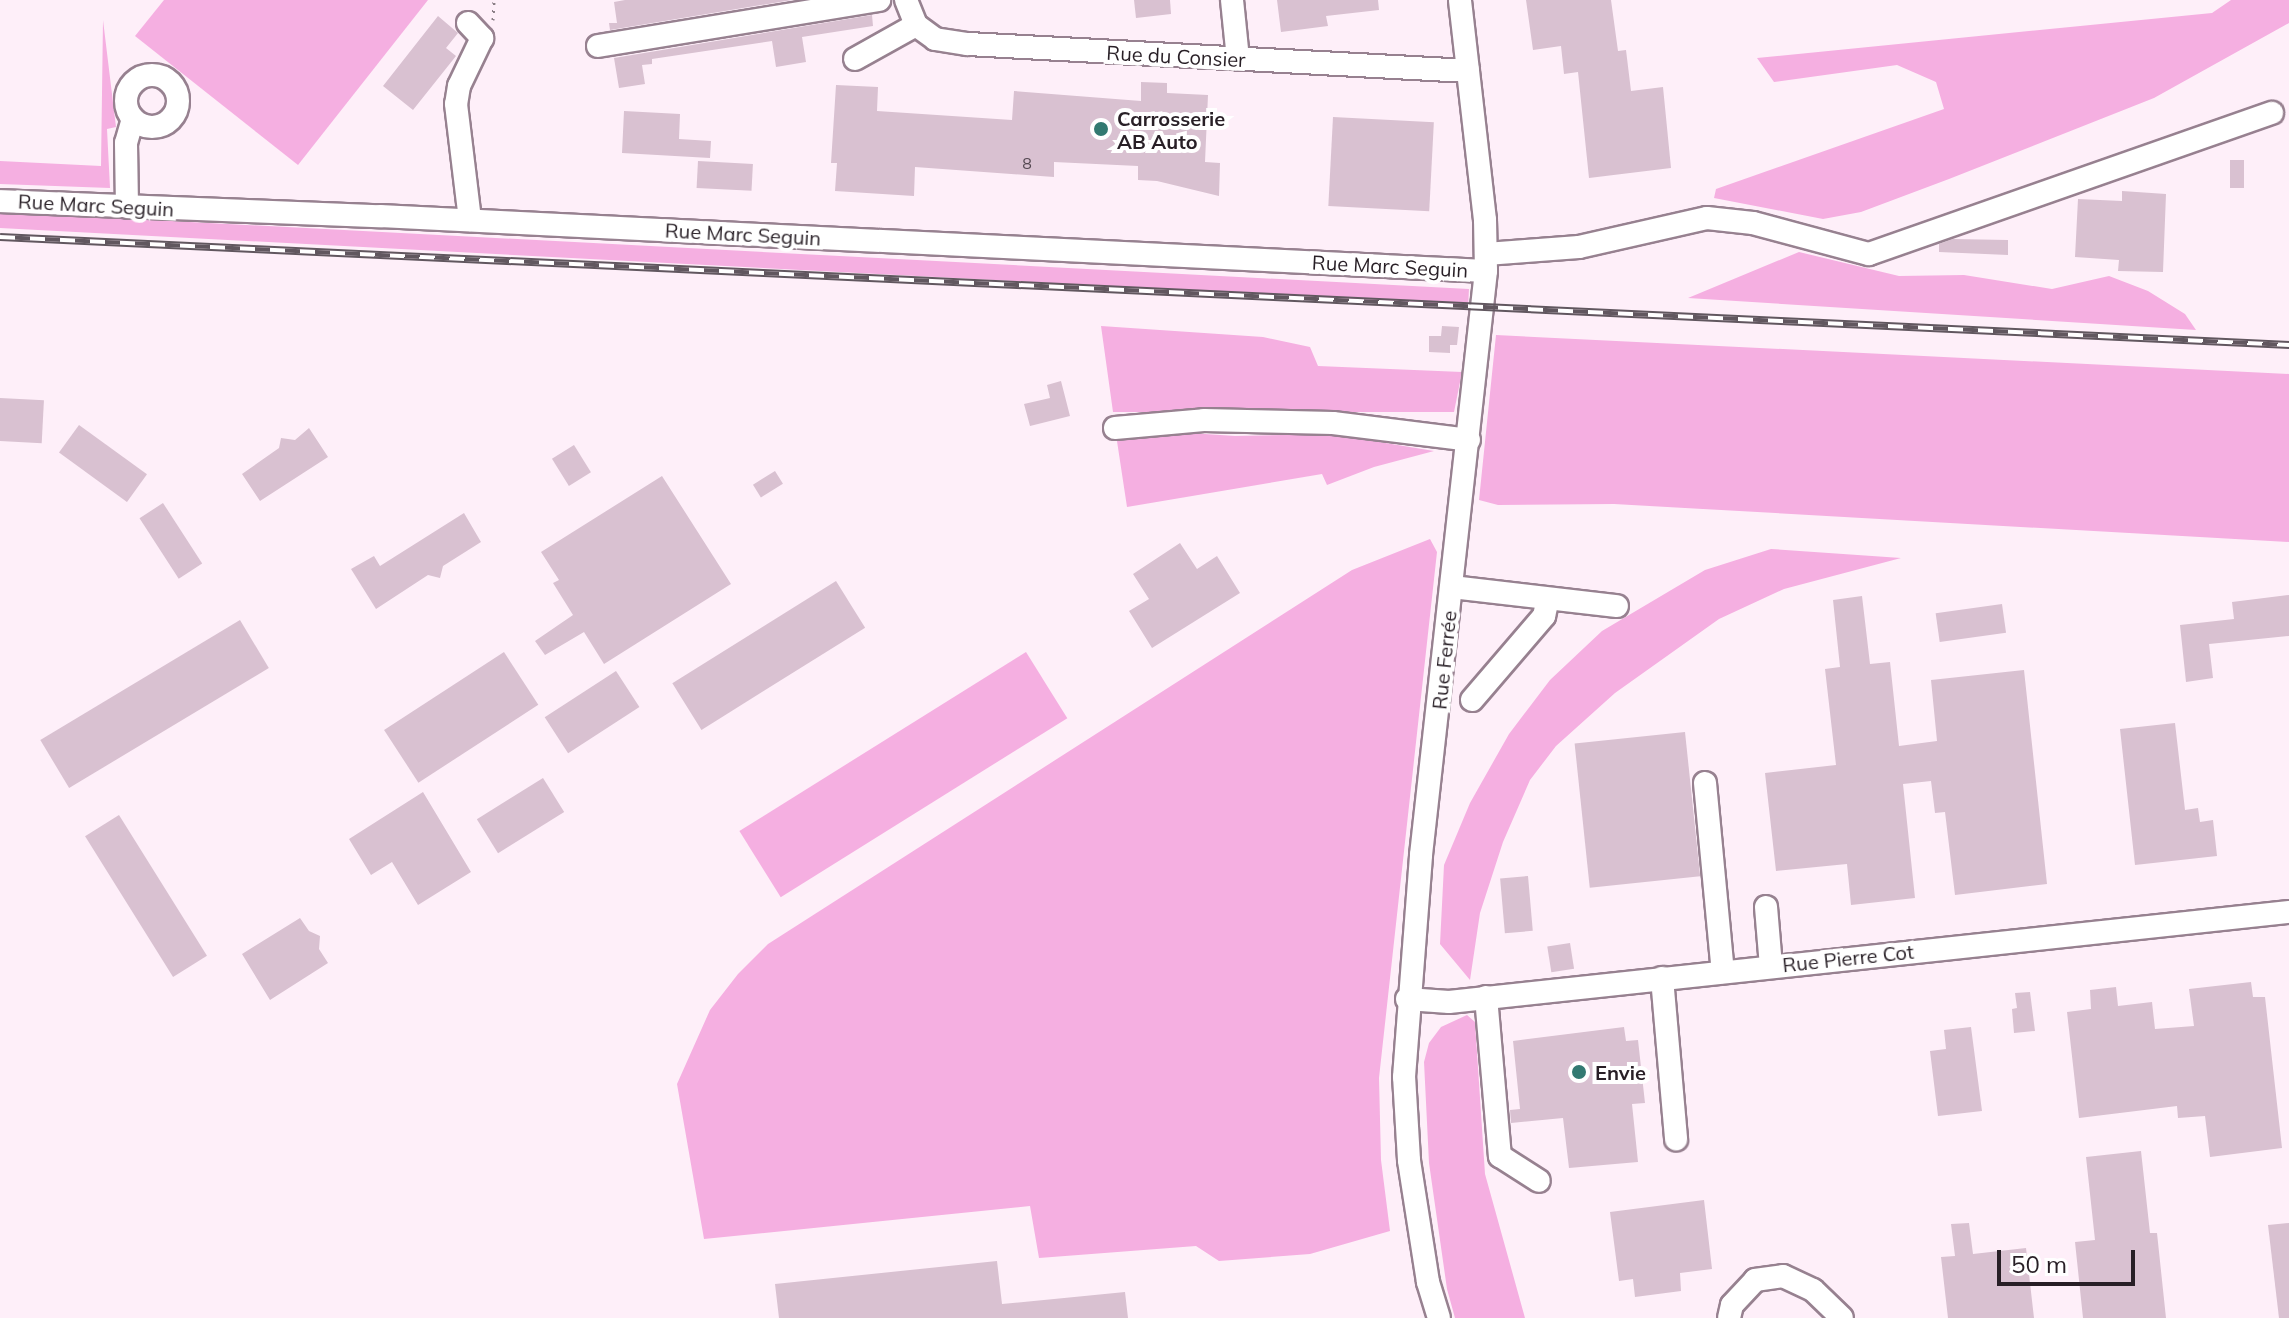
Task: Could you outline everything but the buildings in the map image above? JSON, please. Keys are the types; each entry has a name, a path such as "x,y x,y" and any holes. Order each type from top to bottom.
{"street":[{"path":"598,46 879,0"},
{"path":"855,59 916,25 906,0"},
{"path":"1232,0 1238,59"},
{"name":"Rue Ferrée","path":"1439,1318 1428,1282 1409,1160 1404,1077 1407,999 1486,262 1460,0"},
{"path":"468,23 482,38 459,86 456,104 470,220"},
{"name":"Rue du Consier","path":"916,25 935,39 968,44 1468,71"},
{"name":"Rue Marc Seguin","path":"0,201 1486,262 1579,247 1707,218 1753,223 1869,254 2272,113"},
{"path":"127,207 126,143 133,119"},
{"path":"1115,428 1204,420 1333,423 1469,440"},
{"path":"1452,587 1617,606"},
{"path":"1472,700 1544,616 1548,599"},
{"path":"1705,783 1723,972"},
{"path":"1766,907 1771,966"},
{"name":"Rue Pierre Cot","path":"1407,999 1449,1002 2289,912"},
{"path":"1662,978 1676,1139"},
{"path":"1486,997 1500,1156 1539,1181"},
{"path":"1729,1318 1732,1305 1755,1280 1783,1276 1813,1290 1842,1318"}],"shaded area":[{"path":"164,0 428,0 298,165 135,36"},
{"path":"2231,0 2289,0 2289,23 2154,98 1949,179 1861,212 1823,219 1714,198 1716,189 1944,109 1936,82 1897,65 1774,82 1757,58 2212,13"},
{"path":"103,20 116,127 107,129 110,188 0,184 0,161 101,166"},
{"path":"0,212 1469,289 1468,305 0,228"},
{"path":"1799,252 1899,276 1964,275 2052,289 2109,276 2148,291 2185,314 2196,330 1688,298"},
{"path":"1101,326 1263,337 1310,347 1318,366 1462,372 1454,412 1113,412"},
{"path":"1496,335 2289,374 2289,542 1614,504 1498,505 1479,500"},
{"path":"1115,428 1235,436 1331,434 1434,451 1374,467 1327,485 1322,474 1127,507"},
{"path":"1430,539 1437,552 1379,1078 1381,1160 1390,1231 1310,1254 1219,1261 1196,1246 1039,1258 1030,1206 704,1239 677,1084 710,1010 738,974 768,944 1352,570"},
{"path":"1771,549 1901,558 1784,589 1719,619 1615,693 1556,746 1530,780 1503,842 1480,913 1470,980 1440,944 1444,865 1470,803 1509,734 1550,680 1602,631 1705,570"},
{"path":"1026,652 1067,718 781,897 739,831"},
{"path":"1467,1015 1475,1022 1485,1174 1525,1318 1455,1318 1447,1289 1429,1163 1424,1062 1429,1043 1441,1027"}],"railway":[{"path":"0,237 2289,345"}],"place":[{"name":"Carrosserie AB Auto","path":"1101,129"},
{"name":"Envie","path":"1579,1072"}]}
